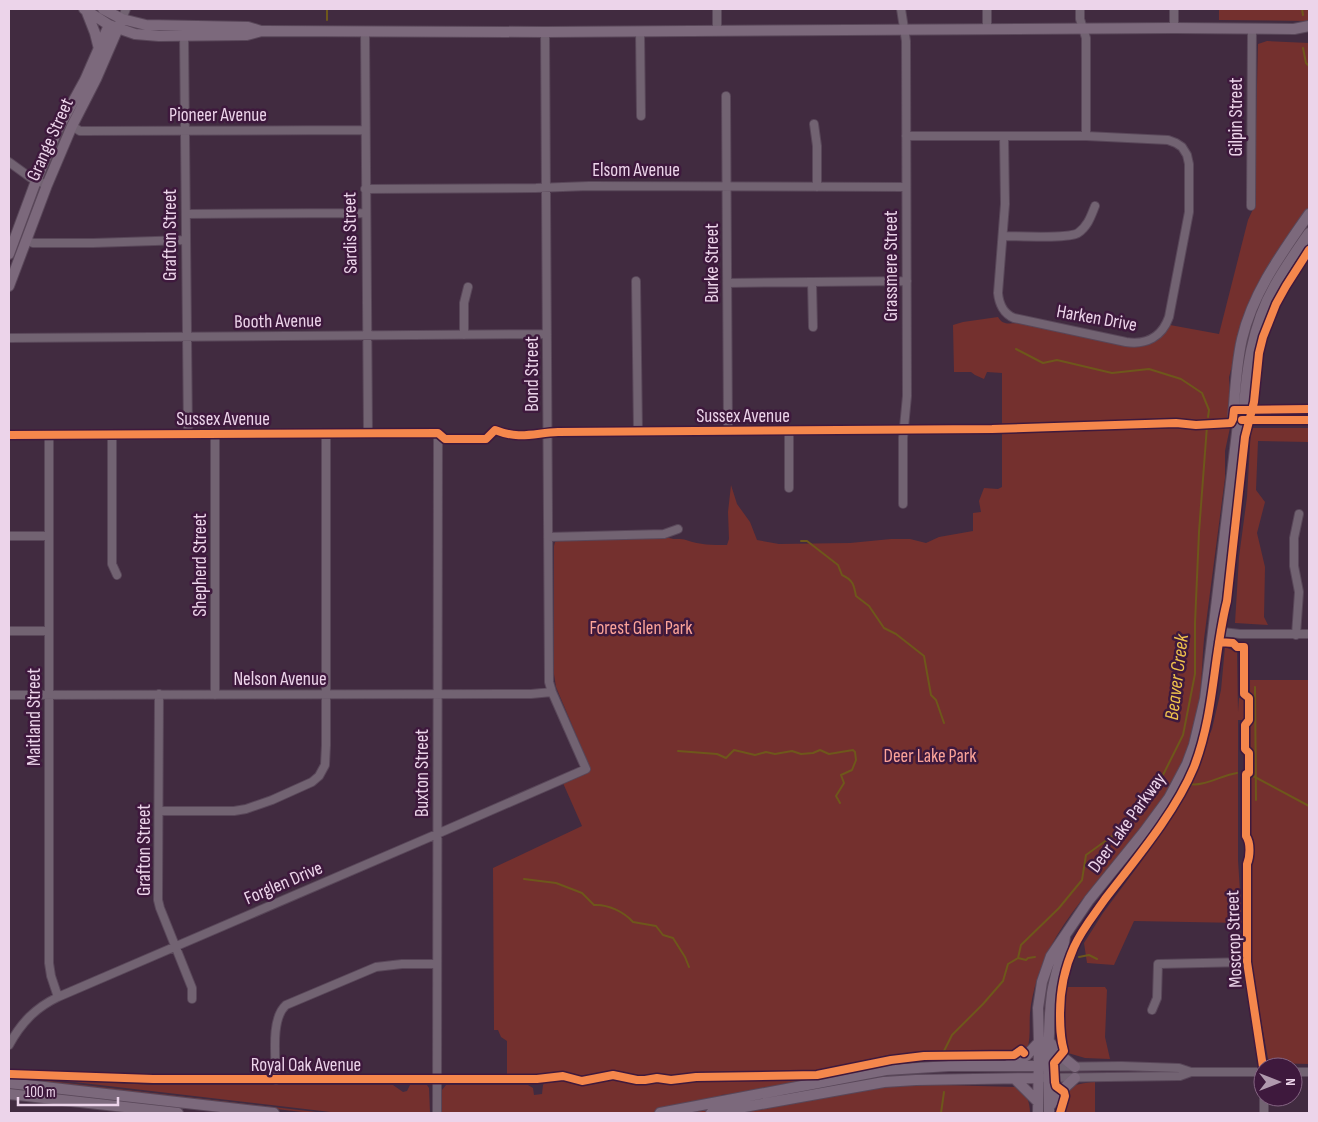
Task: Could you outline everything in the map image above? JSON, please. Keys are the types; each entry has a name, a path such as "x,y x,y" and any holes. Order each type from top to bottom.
{"main road":[{"path":"85,9 115,19 146,25 248,27 262,31 545,32 1083,28 1294,29 1309,26"},
{"path":"85,9 96,33 99,49"},
{"path":"103,9 135,34 247,35 262,31"},
{"name":"Grange Street","path":"9,254 36,181 58,131 115,19"},
{"name":"Grange Street","path":"9,286 47,185 72,126 96,79 115,19"},
{"path":"1294,29 1309,34"},
{"name":"Deer Lake Parkway","path":"1238,416 1239,355 1249,316 1261,287 1309,214"},
{"name":"Deer Lake Parkway","path":"1049,1110 1044,1078 1044,1041 1054,980 1066,936 1089,900 1158,814 1179,780 1194,745 1204,699 1238,416 1249,356 1259,319 1274,286 1309,233"},
{"path":"1008,1065 1026,1056 1044,1041 1060,1055 1075,1073 1049,1110"},
{"path":"711,1113 723,1106 886,1070 949,1066 1008,1065 1044,1067"},
{"path":"660,1113 723,1106 776,1103 884,1082 1044,1078"},
{"name":"Deer Lake Parkway","path":"1038,1113 1038,1102 1044,1078"},
{"path":"1015,1079 1038,1102"},
{"path":"9,1082 274,1113"},
{"path":"9,1094 111,1109 178,1113"}],"street":[{"name":"Grange Street","path":"115,19 126,9"},
{"path":"717,9 717,30"},
{"name":"Grassmere Street","path":"901,9 906,41 907,280 907,396 904,430 903,504"},
{"path":"987,9 987,30"},
{"path":"906,136 1086,136 1086,38 1080,19 1080,9"},
{"path":"1174,9 1174,28"},
{"name":"Gilpin Street","path":"1251,206 1252,28"},
{"path":"640,30 641,116"},
{"name":"Sardis Street","path":"364,32 368,433"},
{"name":"Bond Street","path":"545,32 549,682 586,768"},
{"name":"Grafton Street","path":"184,35 188,434"},
{"name":"Burke Street","path":"726,96 728,431"},
{"path":"814,124 817,146 817,187"},
{"name":"Pioneer Avenue","path":"72,126 80,131 365,130"},
{"name":"Harken Drive","path":"1004,137 1003,236 998,298 1003,310 1008,315 1131,343 1148,341 1163,330 1169,317 1190,203 1190,164 1187,154 1179,144 1172,141 1086,136"},
{"path":"9,162 36,181 47,185"},
{"name":"Elsom Avenue","path":"365,189 589,186 906,187"},
{"path":"1003,236 1072,235 1082,229 1091,218 1094,206"},
{"path":"186,214 366,213"},
{"path":"26,240 33,243 93,244 186,240"},
{"path":"727,283 907,280"},
{"path":"636,281 638,432"},
{"path":"812,282 813,327"},
{"path":"464,335 464,303 468,287"},
{"name":"Booth Avenue","path":"9,338 547,334"},
{"path":"1238,416 1309,409"},
{"path":"1238,416 1309,420"},
{"name":"Sussex Avenue","path":"495,430 508,436 558,432 992,429"},
{"path":"789,431 789,488"},
{"name":"Sussex Avenue","path":"9,436 438,433"},
{"name":"Buxton Street","path":"437,1113 436,694 438,433"},
{"path":"112,434 112,564 117,575"},
{"name":"Shepherd Street","path":"215,434 215,695"},
{"path":"158,811 234,811 246,809 272,800 316,780 322,773 326,760 326,434"},
{"name":"Maitland Street","path":"49,436 49,963 58,997"},
{"path":"1296,634 1299,592 1294,566 1294,538 1299,514"},
{"path":"548,537 664,534 678,529"},
{"path":"9,536 49,536"},
{"path":"9,631 49,631"},
{"path":"1212,631 1240,634 1309,634"},
{"name":"Nelson Avenue","path":"9,695 531,694 552,692"},
{"name":"Grafton Street","path":"159,694 158,900 192,988 192,999"},
{"name":"Forglen Drive","path":"9,1045 24,1022 36,1010 58,997 586,768"},
{"name":"Moscrop Street","path":"1247,864 1247,962 1261,1057"},
{"path":"1152,1010 1157,998 1158,964 1247,962"},
{"path":"276,1080 276,1023 280,1011 286,1005 376,968 402,964 437,964"},
{"path":"1044,1078 1121,1066 1180,1068 1191,1072 1253,1072"},
{"path":"1044,1067 1075,1073"},
{"name":"Royal Oak Avenue","path":"62,1076 276,1080 550,1078"},
{"path":"111,1109 113,1094"}],"green space":[{"path":"1219,9 1309,9 1309,21 1219,20"},
{"name":"Deer Lake Park","path":"1267,41 1309,43 1309,208 1259,283 1229,377 1231,423 1225,451 1225,478 1204,639 1199,703 1191,738 1178,771 1150,818 1080,902 1050,948 1033,996 1027,1050 1012,1059 926,1060 897,1063 760,1090 721,1095 724,1113 442,1113 442,1090 446,1085 528,1085 533,1088 534,1095 542,1094 543,1085 550,1076 507,1075 507,1041 501,1037 498,1030 494,1030 493,868 582,826 563,783 591,770 556,687 554,674 555,542 559,540 669,538 684,539 696,543 727,545 729,539 728,512 731,485 737,504 750,522 757,540 779,544 850,543 910,539 926,543 939,537 973,531 973,513 981,512 979,501 984,488 998,489 1002,487 1002,373 987,372 984,379 971,372 954,372 953,325 998,317 1004,323 1018,323 1131,347 1154,342 1163,335 1170,325 1219,334 1248,220 1254,207 1258,44"},
{"path":"1251,428 1309,428 1309,442 1258,441 1256,490 1265,502 1257,533 1265,567 1264,617 1268,625 1235,623 1239,557 1247,497"},
{"path":"1225,647 1237,652 1238,712 1239,698 1247,699 1247,720 1238,720 1238,860 1242,923 1134,921 1114,965 1087,963 1084,943 1103,913 1170,820 1212,729 1221,690"},
{"path":"1250,680 1309,680 1309,1064 1303,1064 1303,1057 1268,1057 1251,958"},
{"path":"1067,987 1105,987 1107,990 1105,1037 1110,1059 1085,1058 1068,1053 1063,1030"},
{"path":"41,1076 57,1077 63,1080 153,1085 393,1085 403,1092 407,1091 410,1085 427,1085 429,1088 430,1113 339,1113 40,1078"},
{"path":"41,1080 325,1113 311,1113 43,1082"},
{"path":"1095,1082 1095,1113 1057,1113 1063,1093 1074,1086"},
{"path":"908,1084 1015,1087 1027,1097 1030,1113 736,1113 873,1088"}],"waterway":[{"path":"327,9 327,20"},
{"path":"1302,9 1303,15"},
{"path":"1303,48 1306,63 1309,66"},
{"name":"Beaver Creek","path":"1016,349 1043,363 1057,360 1112,373 1149,369 1181,379 1202,393 1209,410 1208,417"},
{"name":"Beaver Creek","path":"944,1051 952,1035 1003,981 1008,964 1018,958 1021,945 1059,908 1082,880 1086,855 1129,824 1148,794 1161,779 1183,735 1195,674 1199,532 1207,426"},
{"path":"801,541 807,541 838,565 842,575 852,583 856,596 869,606 884,628 896,634 924,656 931,695 936,700 944,723"},
{"path":"1255,687 1256,800"},
{"path":"678,751 717,754 726,758 734,750 755,755 766,752 775,754 792,751 801,754 820,750 829,754 853,750 856,760 852,770 841,775 844,783 836,796 840,803"},
{"path":"1190,784 1201,784 1237,773"},
{"path":"1253,776 1309,806"},
{"path":"524,879 556,883 582,893 594,905 615,909 633,922 656,926 663,935 673,938 689,967"},
{"path":"1079,957 1089,955 1097,959"},
{"path":"1018,958 1026,960 1035,957"},
{"name":"Beaver Creek","path":"941,1113 944,1092"}],"cycle path":[{"path":"1060,1113 1065,1096 1064,1092 1056,1086 1054,1063 1064,1051 1060,1027 1061,996 1066,971 1074,947 1084,928 1176,802 1194,767 1201,747 1227,601 1245,437 1254,402 1259,353 1276,304 1309,250"},
{"path":"9,435 438,433 445,439 486,439 495,430 512,435 527,435 558,432 992,429 1176,423 1196,425 1231,423 1234,410 1309,409"},
{"path":"1242,420 1309,420"},
{"path":"1219,642 1233,643 1237,647 1244,647 1244,694 1249,698 1249,720 1245,725 1245,749 1249,753 1249,773 1246,774 1246,836 1250,850 1247,864 1247,962 1261,1057"},
{"path":"10,1074 153,1079 537,1079 563,1076 582,1081 613,1075 637,1080 657,1078 671,1080 696,1077 817,1075 891,1060 924,1056 1014,1055 1021,1050 1024,1053"}],"park label":[{"name":"Forest Glen Park","path":"641,627"}]}
